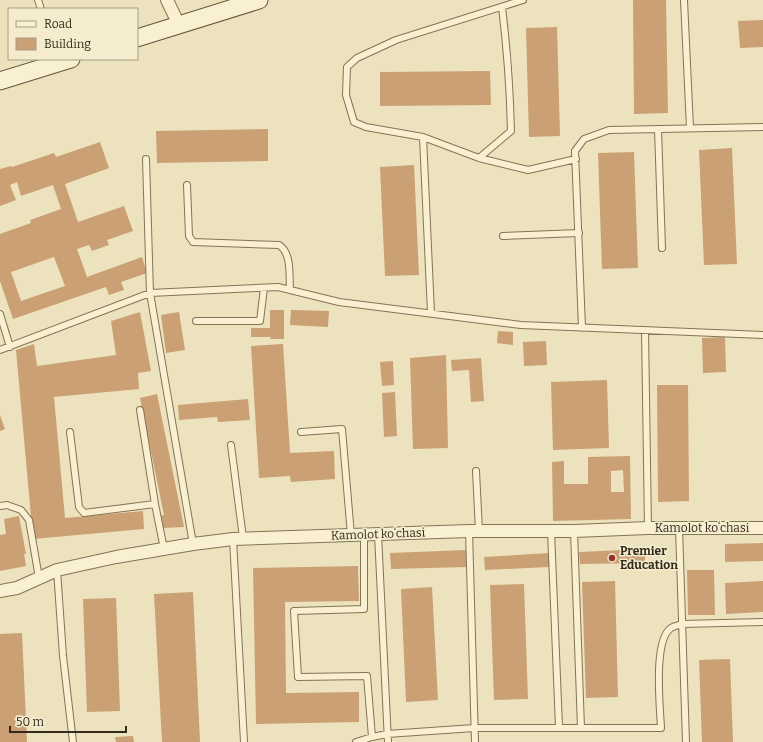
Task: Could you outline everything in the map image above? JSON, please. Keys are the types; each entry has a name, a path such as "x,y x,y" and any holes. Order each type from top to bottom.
{"street":[{"path":"167,0 179,25"},
{"path":"138,38 251,1"},
{"path":"0,81 61,60"},
{"name":"Kamolot koʻchasi","path":"0,591 17,588 57,570 116,556 193,544 238,539 364,534 574,531 648,528 763,528"}],"lane":[{"path":"523,0 396,40 358,58 347,67 346,95 354,122 366,127 422,137 479,158 528,170 576,159"},
{"path":"684,0 690,128"},
{"path":"479,158 511,131 507,49 502,6"},
{"path":"582,328 576,151 584,139 609,130 763,127"},
{"path":"658,129 662,248"},
{"path":"422,137 431,313"},
{"path":"146,159 150,293 193,544"},
{"path":"187,185 189,236 194,242 279,244 284,248 288,257 290,290"},
{"path":"503,236 579,233"},
{"path":"0,350 150,293 278,287 339,302 521,325 763,335"},
{"path":"196,321 260,322 264,288"},
{"path":"0,314 10,347"},
{"path":"645,330 648,528"},
{"path":"140,410 155,504 164,549"},
{"path":"301,432 342,429 351,535"},
{"path":"70,432 79,507 84,512 155,504"},
{"path":"231,445 238,539 244,742"},
{"path":"475,742 474,532 476,471"},
{"path":"0,506 7,505 21,510 29,520 39,578"},
{"path":"679,528 686,742"},
{"path":"551,531 559,727"},
{"path":"574,531 581,728"},
{"path":"364,534 364,609 294,611 298,677 367,676 372,736"},
{"path":"378,534 388,742"},
{"path":"57,570 63,656 73,742"},
{"path":"356,742 372,736 387,734 448,731 474,728 661,728 659,667 660,645 671,628 682,624 763,622"}],"building":[{"path":"633,0 666,0 668,113 634,114"},
{"path":"763,20 763,47 740,48 738,21"},
{"path":"557,27 560,136 529,137 526,28"},
{"path":"490,71 491,105 380,106 380,72"},
{"path":"268,129 268,161 157,163 156,131"},
{"path":"100,142 109,168 65,184 78,222 124,206 133,231 107,240 109,245 92,251 89,245 77,249 87,277 142,257 147,273 121,282 124,290 109,295 106,287 13,319 0,281 0,234 31,223 30,220 61,209 53,185 21,196 17,182 10,185 16,200 0,206 0,169 12,167 54,153 56,157","holes":["54,257 65,286 21,301 11,272"]},
{"path":"732,148 737,264 704,265 699,150"},
{"path":"634,152 638,268 602,269 598,153"},
{"path":"414,165 419,275 385,276 380,167"},
{"path":"270,310 284,310 284,339 270,339 271,337 251,337 251,328 270,328"},
{"path":"291,310 329,311 328,327 290,325"},
{"path":"140,312 151,371 138,373 139,389 54,397 65,518 143,511 144,529 33,539 16,350 34,344 37,366 116,355 111,321"},
{"path":"179,312 185,350 166,353 161,315"},
{"path":"498,331 513,332 513,345 497,343"},
{"path":"725,337 726,372 703,373 702,338"},
{"path":"546,341 547,365 524,366 523,342"},
{"path":"283,344 290,453 334,451 335,479 291,482 290,476 259,478 251,346"},
{"path":"446,355 448,448 413,449 410,358"},
{"path":"481,358 484,401 471,402 469,370 452,371 451,360"},
{"path":"393,361 394,385 382,386 380,362"},
{"path":"607,380 609,448 553,450 551,382"},
{"path":"657,385 688,385 689,501 658,502"},
{"path":"395,392 397,436 384,437 382,393"},
{"path":"157,394 184,527 162,528 160,516 164,515 140,398"},
{"path":"248,399 250,420 218,422 217,417 179,420 178,405"},
{"path":"0,415 5,429 0,431"},
{"path":"630,456 631,519 553,521 552,462 564,461 564,484 588,484 588,457","holes":["623,470 624,492 611,492 611,471"]},
{"path":"19,516 26,554 24,554 26,566 0,571 0,535 6,534 4,519"},
{"path":"763,543 763,561 725,562 725,544"},
{"name":"Premier Education","path":"645,549 645,563 580,564 579,552"},
{"path":"466,550 467,567 391,569 390,553"},
{"path":"549,553 549,567 485,570 484,557"},
{"path":"358,566 359,601 285,602 286,693 359,692 359,722 256,724 253,568"},
{"path":"687,570 714,570 715,615 688,615"},
{"path":"615,581 618,697 586,698 582,582"},
{"path":"763,581 763,612 726,614 725,583"},
{"path":"524,584 528,699 494,700 490,585"},
{"path":"432,587 438,700 406,702 401,589"},
{"path":"193,592 200,742 162,742 154,594"},
{"path":"116,598 120,711 87,712 83,599"},
{"path":"22,633 27,742 0,742 0,634"},
{"path":"730,659 733,742 702,742 699,660"},
{"path":"133,736 134,742 116,742 115,737"}],"place":[{"name":"Premier Education","path":"612,558"}]}
